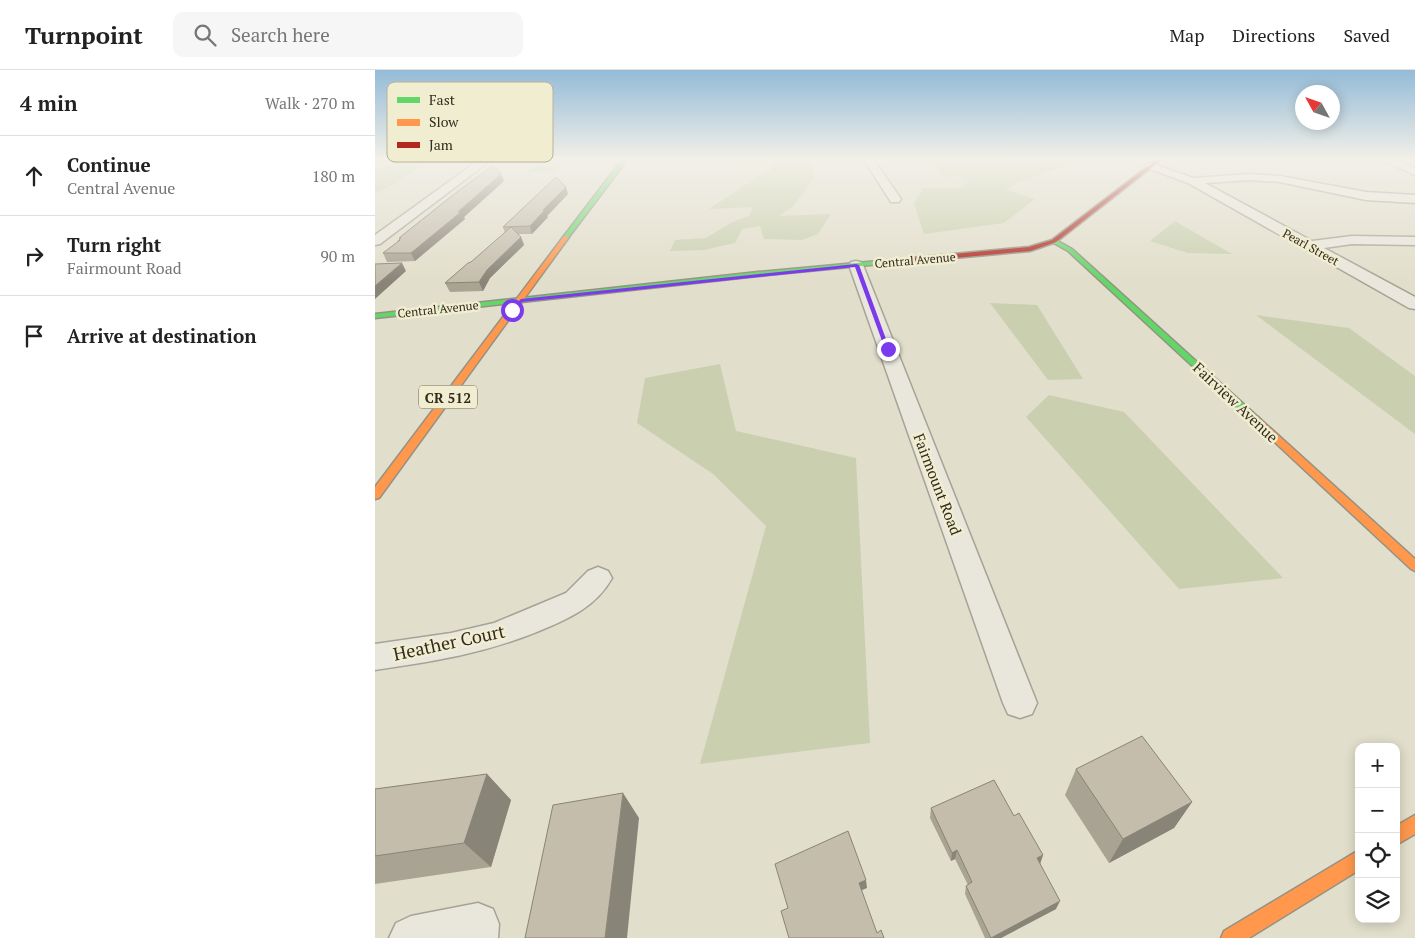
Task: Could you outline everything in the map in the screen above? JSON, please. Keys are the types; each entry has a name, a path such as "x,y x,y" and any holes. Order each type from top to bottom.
{"street":[{"path":"375,242 431,201"},
{"name":"CR 512","path":"375,495 594,201"},
{"name":"Central Avenue","path":"375,316 856,265 1020,251 1054,241 1106,201"},
{"name":"Pearl Street","path":"1227,201 1415,304"},
{"path":"1309,246 1352,240 1415,241"},
{"name":"Fairview Avenue","path":"1054,241 1070,250 1415,566"},
{"name":"Fairmount Road","path":"856,265 1020,703"},
{"name":"Heather Court","path":"375,657 451,646 497,635 576,601 598,578"},
{"path":"1400,833 1415,824"},
{"path":"1231,938 1355,861"},
{"path":"411,938 479,924 476,938"}],"green space":[{"path":"722,201 797,201 779,216 831,214 818,234 802,240 764,239 760,226 742,229 735,243 704,250 670,251 675,240 706,238 732,222 749,216 753,207 709,209"},
{"path":"916,201 1033,201 1004,223 924,234 914,204"},
{"path":"1175,221 1232,254 1188,253 1150,241"},
{"path":"990,303 1037,305 1083,379 1048,380"},
{"path":"1256,315 1349,328 1415,376 1415,434"},
{"path":"720,364 736,431 856,458 870,743 700,764 766,526 713,474 637,423 645,378"},
{"path":"1049,395 1124,412 1283,578 1179,589 1026,417"}],"building":[{"path":"446,201 471,201 458,212 461,212 411,253 383,253 400,240 398,241 401,238 399,238"},
{"path":"531,201 552,201 530,226 503,227"},
{"path":"511,227 521,237 487,270 479,282 445,283 471,262"},
{"path":"402,263 375,286 375,264"},
{"path":"1142,736 1192,802 1123,839 1076,769"},
{"path":"487,774 464,843 375,856 375,789"},
{"path":"994,780 1014,816 1019,813 1043,855 1037,858 1060,901 991,938 966,886 972,882 957,850 952,853 931,808"},
{"path":"623,793 605,938 525,938 553,805"},
{"path":"848,831 866,880 859,883 877,933 881,930 884,938 789,938 781,911 788,908 775,864"}],"traffic: fast":[{"path":"566,237 594,201"},
{"path":"1054,241 1070,250 1255,419"},
{"path":"375,316 758,274 889,262"}],"traffic: slow":[{"path":"375,495 566,237"},
{"path":"1255,419 1415,566"},
{"path":"1400,833 1415,824"},
{"path":"1231,938 1355,861"}],"traffic: jam":[{"path":"889,262 1030,249 1054,241 1106,201"}],"route":[{"path":"512,310 521,300 856,265 888,349"}]}
